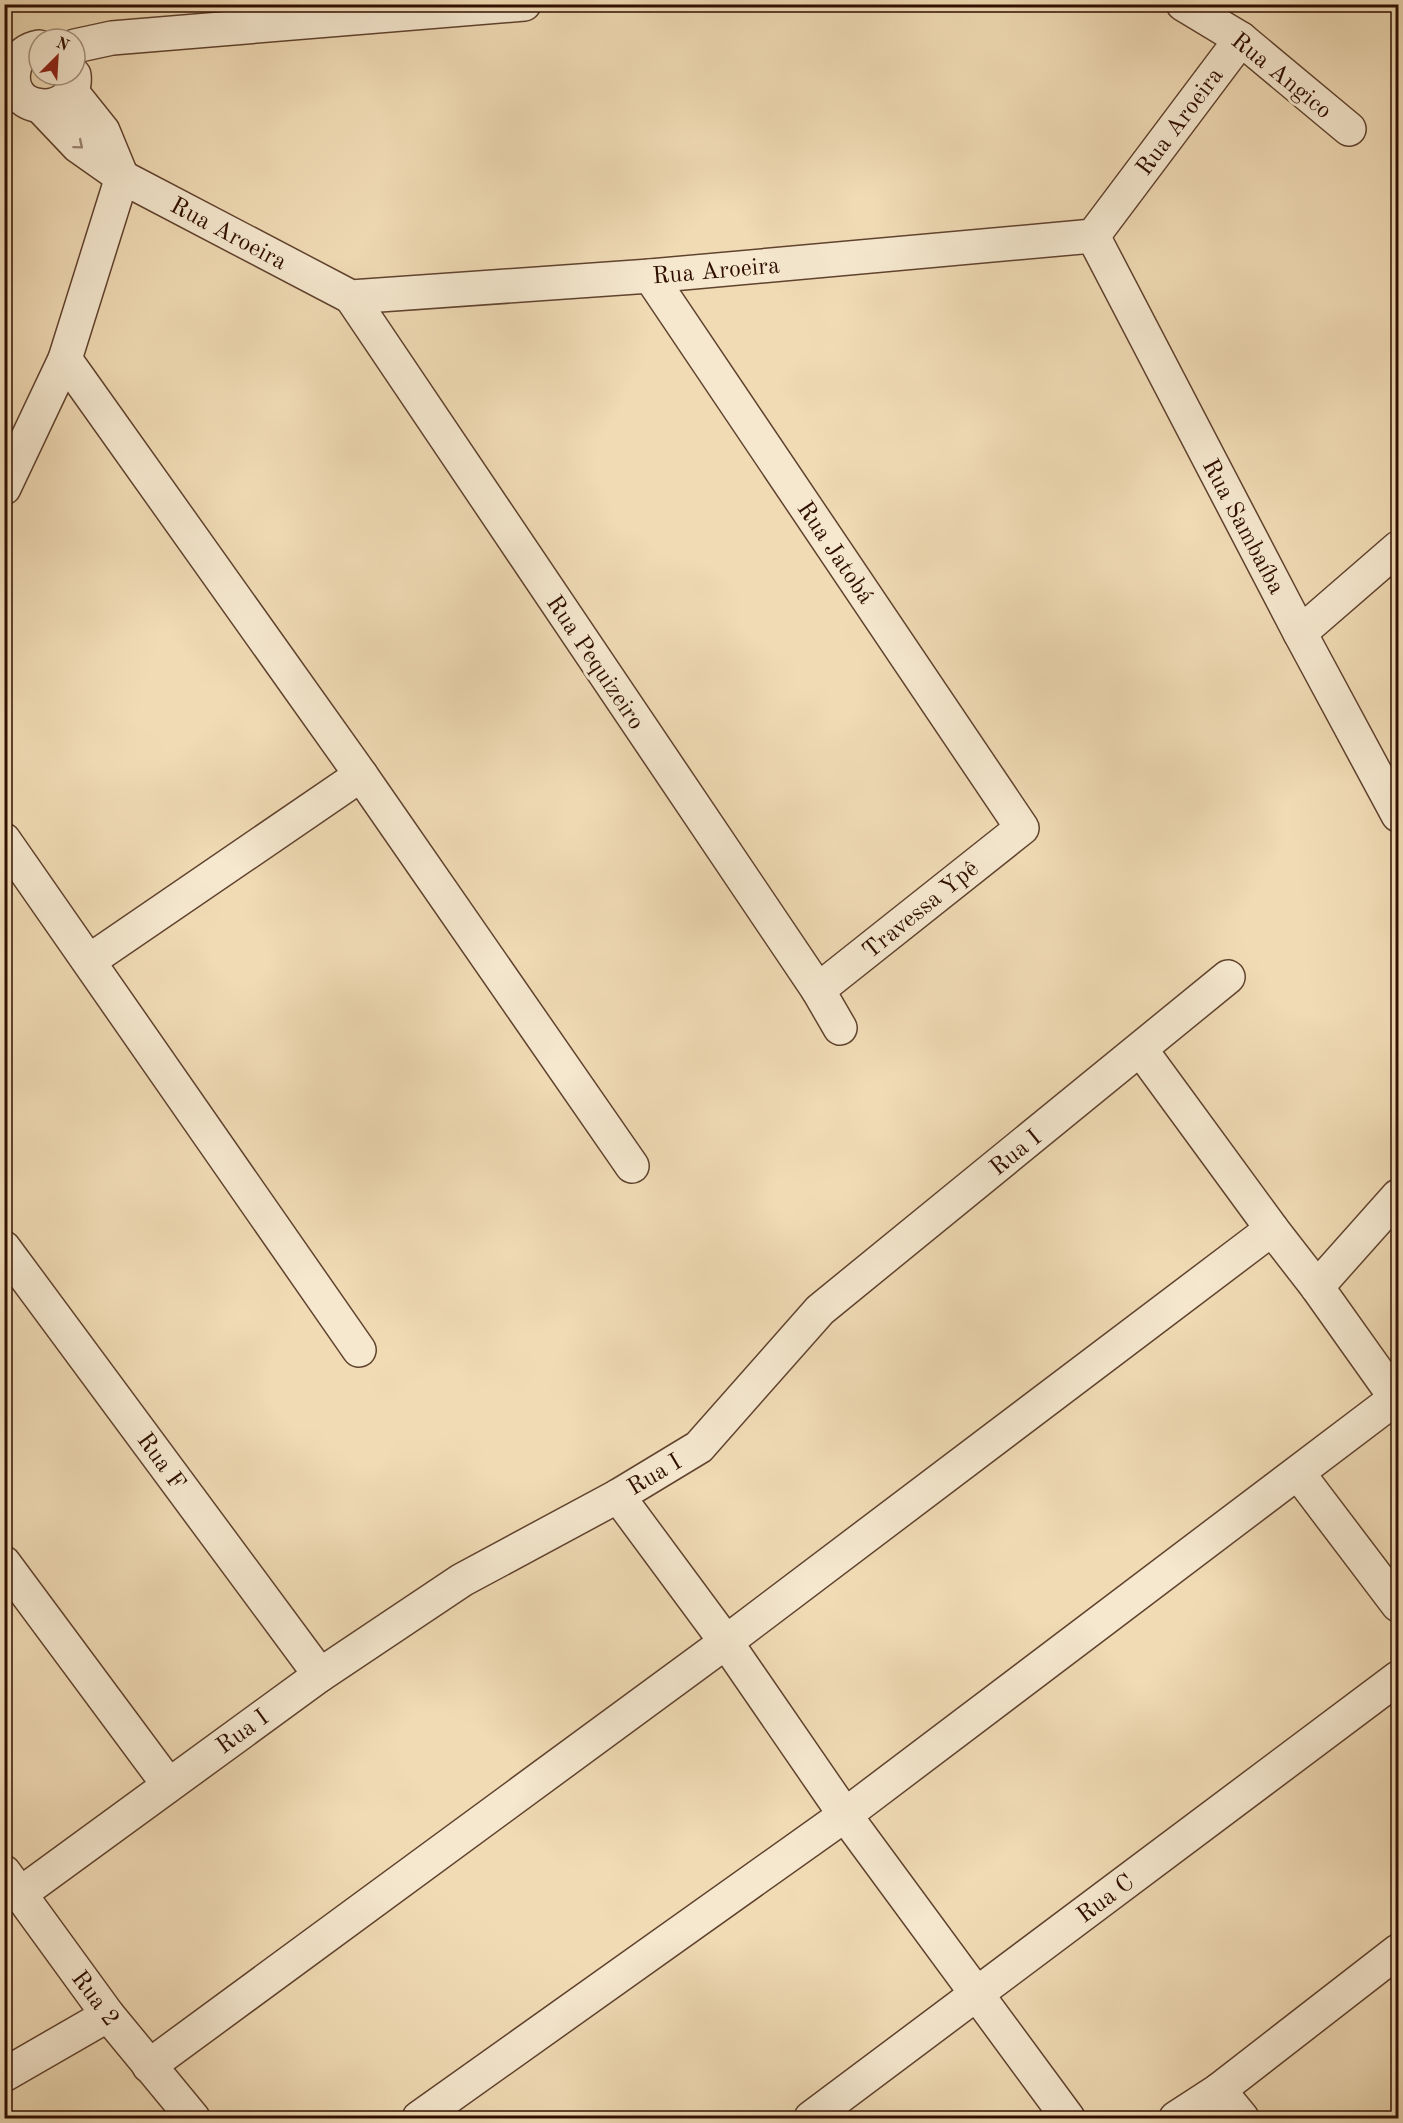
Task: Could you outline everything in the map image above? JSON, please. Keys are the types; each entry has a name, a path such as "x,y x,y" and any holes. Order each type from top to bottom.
{"street":[{"path":"87,43 112,38 524,4"},
{"name":"Rua Angico","path":"1183,4 1241,39 1349,129"},
{"name":"Rua Aroeira","path":"22,98 78,146 122,177 351,297 650,276 1093,236 1241,39"},
{"path":"23,50 13,73 14,85 22,98 52,106 63,100 70,87"},
{"path":"4,488 65,359 122,177 103,131 75,87"},
{"name":"Rua Sambaíba","path":"1093,236 1300,633 1398,815"},
{"name":"Rua Jatobá","path":"650,276 1022,828"},
{"name":"Rua Pequizeiro","path":"351,297 818,990 840,1028"},
{"path":"65,359 361,775 633,1166"},
{"path":"1300,633 1398,548"},
{"path":"89,962 361,775"},
{"name":"Travessa Ypê","path":"818,990 1022,828"},
{"path":"4,840 359,1350"},
{"name":"Rua I","path":"12,1883 168,1784 320,1675 462,1580 618,1496 699,1447 820,1310 1228,977"},
{"path":"419,2118 845,1815 1397,1400 1317,1287 1141,1050"},
{"path":"1317,1287 1398,1196"},
{"path":"149,2066 726,1642 1272,1229"},
{"name":"Rua F","path":"4,1248 320,1675"},
{"path":"1298,1473 1398,1605"},
{"path":"618,1496 726,1642 845,1815 1068,2118"},
{"path":"4,1563 168,1784"},
{"name":"Rua C","path":"811,2118 1398,1678"},
{"name":"Rua 2","path":"12,1883 108,2015 193,2118"},
{"path":"1176,2118 1219,2090 1398,1951"},
{"path":"4,2075 108,2015"},
{"path":"1219,2090 1242,2118"}]}
